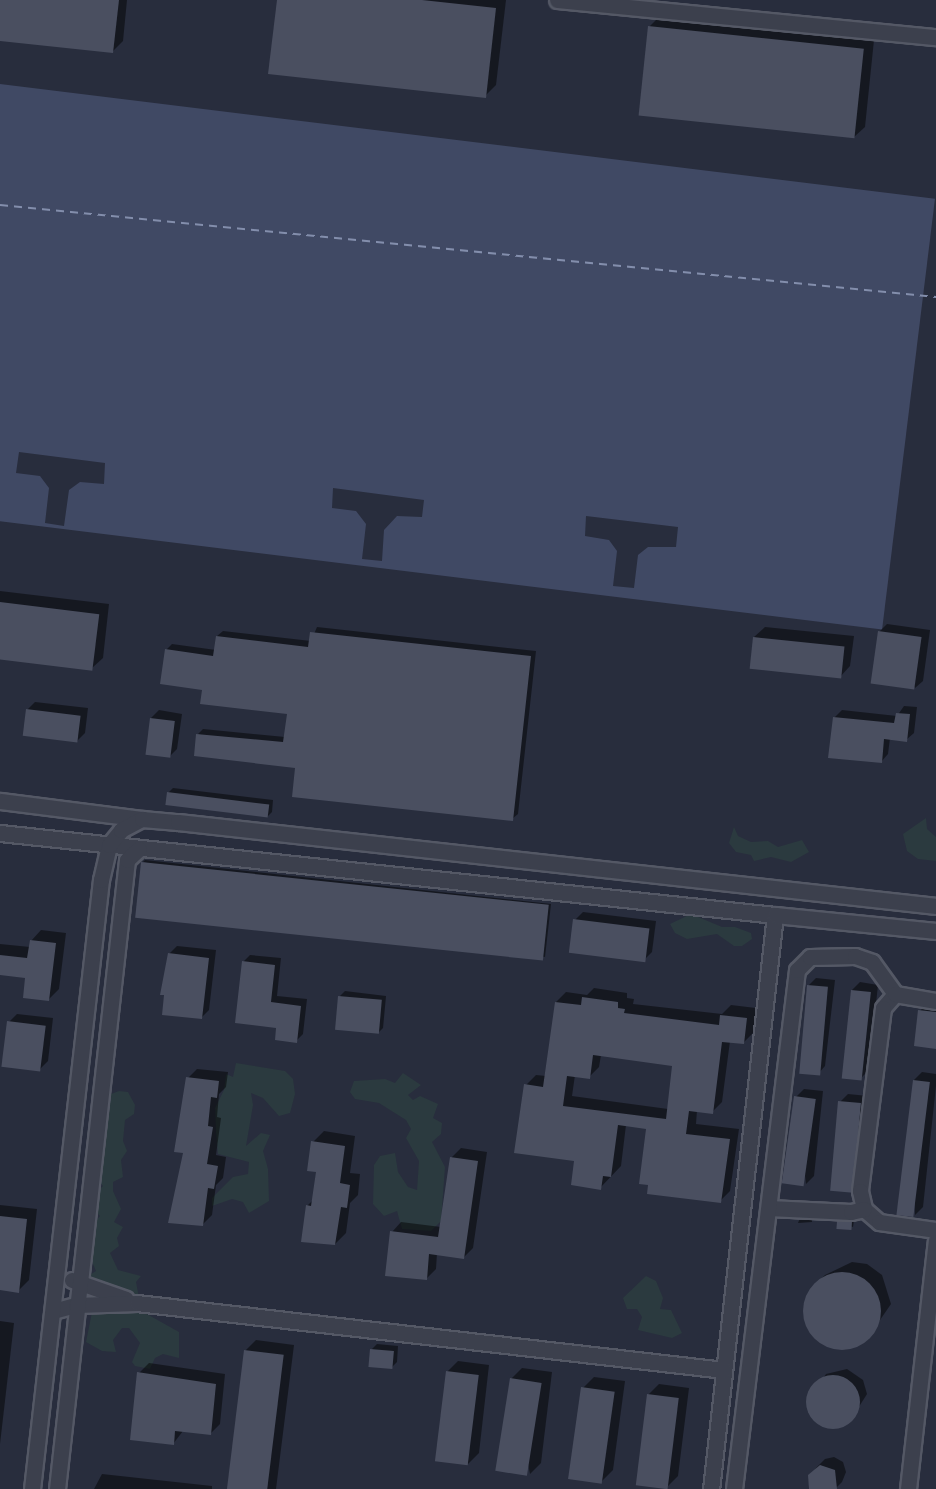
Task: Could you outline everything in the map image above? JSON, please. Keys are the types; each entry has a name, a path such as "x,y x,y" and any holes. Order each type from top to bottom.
{"lane":[{"path":"556,0 936,37"},
{"path":"0,801 142,819 936,906"},
{"path":"57,1489 76,1305 131,852 121,830 102,814"},
{"path":"32,1489 101,880 109,845 121,830 142,819"},
{"path":"0,833 109,845 131,852 936,931"},
{"path":"711,1489 776,915"},
{"path":"734,1489 797,970 810,957 855,956 872,962 895,994 936,1001"},
{"path":"895,994 883,1008 861,1191 864,1209 879,1222 936,1230"},
{"path":"769,1208 850,1212 864,1209"},
{"path":"908,1489 936,1241"},
{"path":"57,1271 79,1284 137,1303"},
{"path":"53,1311 76,1305 137,1303 724,1370"}],"shaded area":[{"path":"926,818 927,829 936,837 936,861 918,859 907,851 903,834"},
{"path":"734,827 738,836 751,842 768,841 778,847 802,840 809,852 791,862 771,857 754,861 751,855 736,852 729,843"},
{"path":"691,914 722,927 735,927 751,933 752,939 742,946 734,946 717,934 687,939 675,933 670,924"},
{"path":"236,1063 285,1071 293,1079 295,1094 290,1113 279,1116 263,1098 251,1093 253,1105 246,1146 261,1133 270,1135 263,1151 268,1169 269,1201 249,1213 243,1202 232,1199 212,1206 212,1198 233,1177 248,1174 249,1162 218,1154 215,1108 224,1090 226,1074 233,1077"},
{"path":"403,1073 421,1085 408,1095 413,1100 420,1096 438,1104 433,1118 442,1123 441,1134 432,1142 445,1167 441,1221 431,1231 402,1229 397,1211 384,1216 373,1204 374,1165 380,1156 395,1153 398,1172 408,1187 417,1190 419,1161 406,1138 411,1129 406,1120 379,1103 355,1099 350,1092 354,1081 385,1079 395,1083"},
{"path":"119,1091 128,1092 135,1105 134,1114 125,1120 123,1141 127,1151 121,1160 123,1177 113,1182 113,1191 121,1209 114,1222 123,1227 117,1238 119,1246 110,1253 118,1270 141,1276 136,1282 139,1298 90,1282 88,1276 96,1271 89,1255 92,1225 100,1216 94,1210 93,1195 103,1186 97,1179 102,1164 106,1096"},
{"path":"646,1276 656,1281 663,1298 660,1309 671,1310 682,1333 672,1338 638,1330 642,1317 637,1309 627,1309 623,1298"},
{"path":"112,1309 145,1313 179,1332 179,1358 163,1354 155,1358 150,1369 135,1366 132,1362 140,1343 129,1328 122,1328 113,1340 116,1352 102,1351 86,1342 92,1312 100,1314"}],"water":[{"path":"0,84 935,199 882,630 0,521"}],"pier":[{"path":"19,452 105,463 104,484 80,482 69,490 64,526 45,523 49,488 40,476 16,473"},
{"path":"333,488 424,500 422,517 397,516 384,530 382,561 362,559 366,524 356,511 332,508"},
{"path":"586,516 678,527 676,547 648,547 638,555 634,588 613,586 617,551 609,540 585,536"}],"building":[{"path":"0,0 119,0 113,53 0,41"},
{"path":"277,0 422,0 496,8 486,98 268,74"},
{"path":"648,26 864,49 854,138 639,116"},
{"path":"0,602 99,614 92,671 0,659"},
{"path":"878,631 922,637 914,690 871,683"},
{"path":"310,632 531,656 513,821 292,797 295,768 194,756 196,734 283,742 287,714 200,704 202,690 160,684 165,649 213,656 216,636 308,647"},
{"path":"753,637 844,647 841,678 750,669"},
{"path":"26,709 81,716 77,743 23,736"},
{"path":"896,713 910,714 907,742 884,739 882,763 828,758 833,717 894,723"},
{"path":"150,718 175,721 170,758 145,755"},
{"path":"167,792 269,805 268,817 165,805"},
{"path":"141,862 549,905 543,961 135,918"},
{"path":"573,919 649,928 645,962 569,953"},
{"path":"30,940 56,943 49,1001 23,998 25,978 0,975 0,955 27,958"},
{"path":"168,953 209,958 202,1019 162,1015 164,995 160,995"},
{"path":"242,961 275,965 271,1002 301,1006 297,1043 275,1040 276,1028 235,1023"},
{"path":"807,985 828,987 820,1075 799,1074"},
{"path":"851,990 871,992 862,1081 842,1079"},
{"path":"338,996 382,1000 379,1034 335,1030"},
{"path":"582,997 618,1002 618,1008 625,1009 624,1013 719,1025 720,1015 747,1018 744,1044 722,1042 713,1114 689,1111 686,1134 730,1139 721,1203 647,1194 648,1185 639,1184 646,1129 618,1125 611,1177 603,1176 601,1190 571,1185 574,1161 514,1153 524,1084 543,1087 555,1002 581,1005","holes":["593,1055 672,1066 666,1119 563,1106 567,1076 590,1079"]},
{"path":"918,1010 936,1012 936,1049 914,1046"},
{"path":"7,1021 46,1026 40,1071 1,1067"},
{"path":"186,1077 219,1081 217,1098 211,1097 208,1126 213,1127 207,1164 218,1166 214,1189 208,1188 203,1226 168,1223 183,1153 174,1152"},
{"path":"913,1080 930,1082 913,1217 896,1215"},
{"path":"794,1096 816,1099 804,1186 782,1183"},
{"path":"838,1101 861,1103 853,1193 830,1191"},
{"path":"311,1141 345,1146 340,1183 350,1185 347,1208 341,1207 335,1245 301,1242 306,1205 311,1206 316,1172 307,1171"},
{"path":"450,1157 478,1161 464,1259 429,1254 427,1280 385,1276 390,1231 438,1237"},
{"path":"0,1216 27,1219 19,1293 0,1290"},
{"path":"837,1221 852,1222 851,1230 836,1229"},
{"path":"842,1272 857,1275 869,1284 878,1296 881,1311 878,1326 869,1338 857,1347 842,1350 827,1347 815,1338 806,1326 803,1311 806,1296 815,1284 827,1275"},
{"path":"370,1349 394,1351 392,1369 368,1367"},
{"path":"244,1350 284,1355 267,1489 227,1489"},
{"path":"446,1371 479,1375 468,1465 435,1461"},
{"path":"137,1372 216,1384 211,1435 175,1431 174,1445 130,1440"},
{"path":"833,1375 843,1377 852,1383 858,1392 860,1402 858,1412 852,1421 843,1427 833,1429 823,1427 814,1421 808,1412 806,1402 808,1392 814,1383 823,1377"},
{"path":"510,1378 542,1383 527,1476 495,1471"},
{"path":"581,1387 615,1392 602,1484 568,1479"},
{"path":"647,1394 679,1398 668,1489 636,1485"},
{"path":"820,1465 835,1470 837,1489 809,1489 808,1475"}],"ferry route":[{"path":"0,205 936,297"}]}
